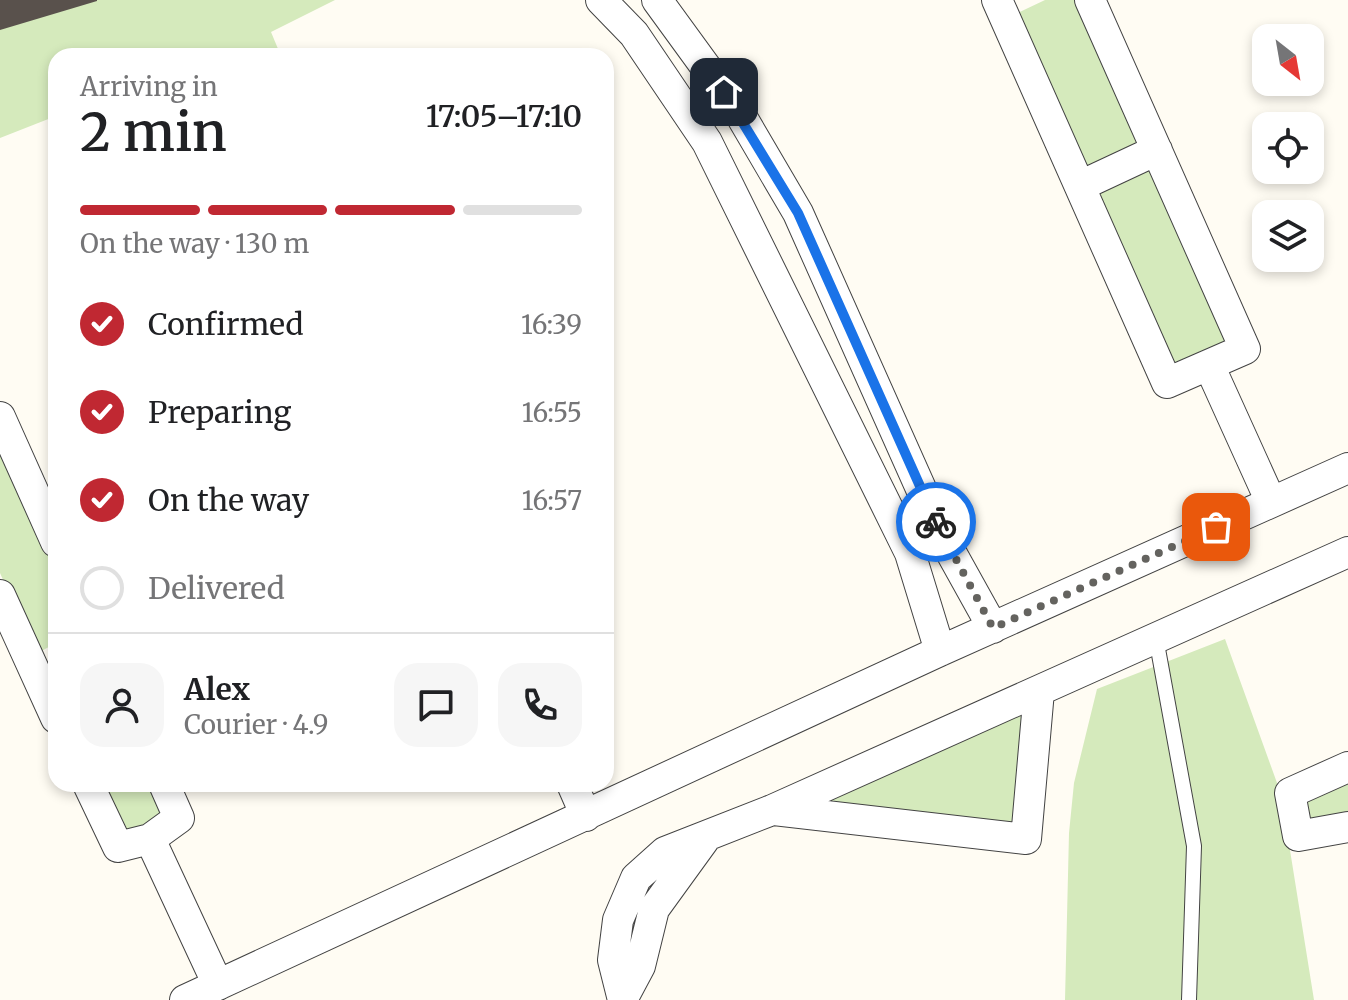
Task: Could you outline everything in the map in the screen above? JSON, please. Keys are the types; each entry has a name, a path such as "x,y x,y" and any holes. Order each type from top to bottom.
{"street":[{"path":"601,0 634,34 707,142 910,553 940,651"},
{"path":"657,0 740,114 798,213 943,538 993,628"},
{"path":"1009,4 1080,186 1167,383 1245,349 1090,0"},
{"path":"1080,186 1157,150"},
{"path":"1209,365 1271,502"},
{"path":"1,420 48,524"},
{"path":"185,1000 940,651 1348,468"},
{"path":"910,553 943,538"},
{"path":"623,998 640,966 654,909 704,840 1348,552"},
{"path":"0,595 44,662"},
{"path":"772,810 1026,839 1039,691"},
{"path":"1348,767 1290,793 1298,836 1348,827"},
{"path":"92,792 118,847 150,839 179,818 168,792"},
{"path":"576,792 586,816"},
{"path":"150,839 218,985"}],"lane":[{"path":"1156,638 1194,846 1189,1000"}],"green space":[{"path":"0,0 335,0 271,32 278,48 48,48 48,119 0,138"},
{"path":"1045,0 1084,0 1148,146 1084,176 1011,16"},
{"path":"1153,157 1235,345 1170,375 1087,189"},
{"path":"0,433 48,544 48,647 36,654 0,573"},
{"path":"1225,639 1281,794 1314,1000 1065,1000 1069,833 1074,783 1097,689"},
{"path":"1028,704 1020,826 804,806"},
{"path":"1348,772 1348,822 1303,830 1295,795"},
{"path":"101,792 159,792 168,813 122,835"}],"building":[{"path":"0,0 97,0 97,1 0,30"}],"way so far":[{"path":"936,522 993,628 1216,527"}],"route":[{"path":"724,92 798,213 936,522"}]}
